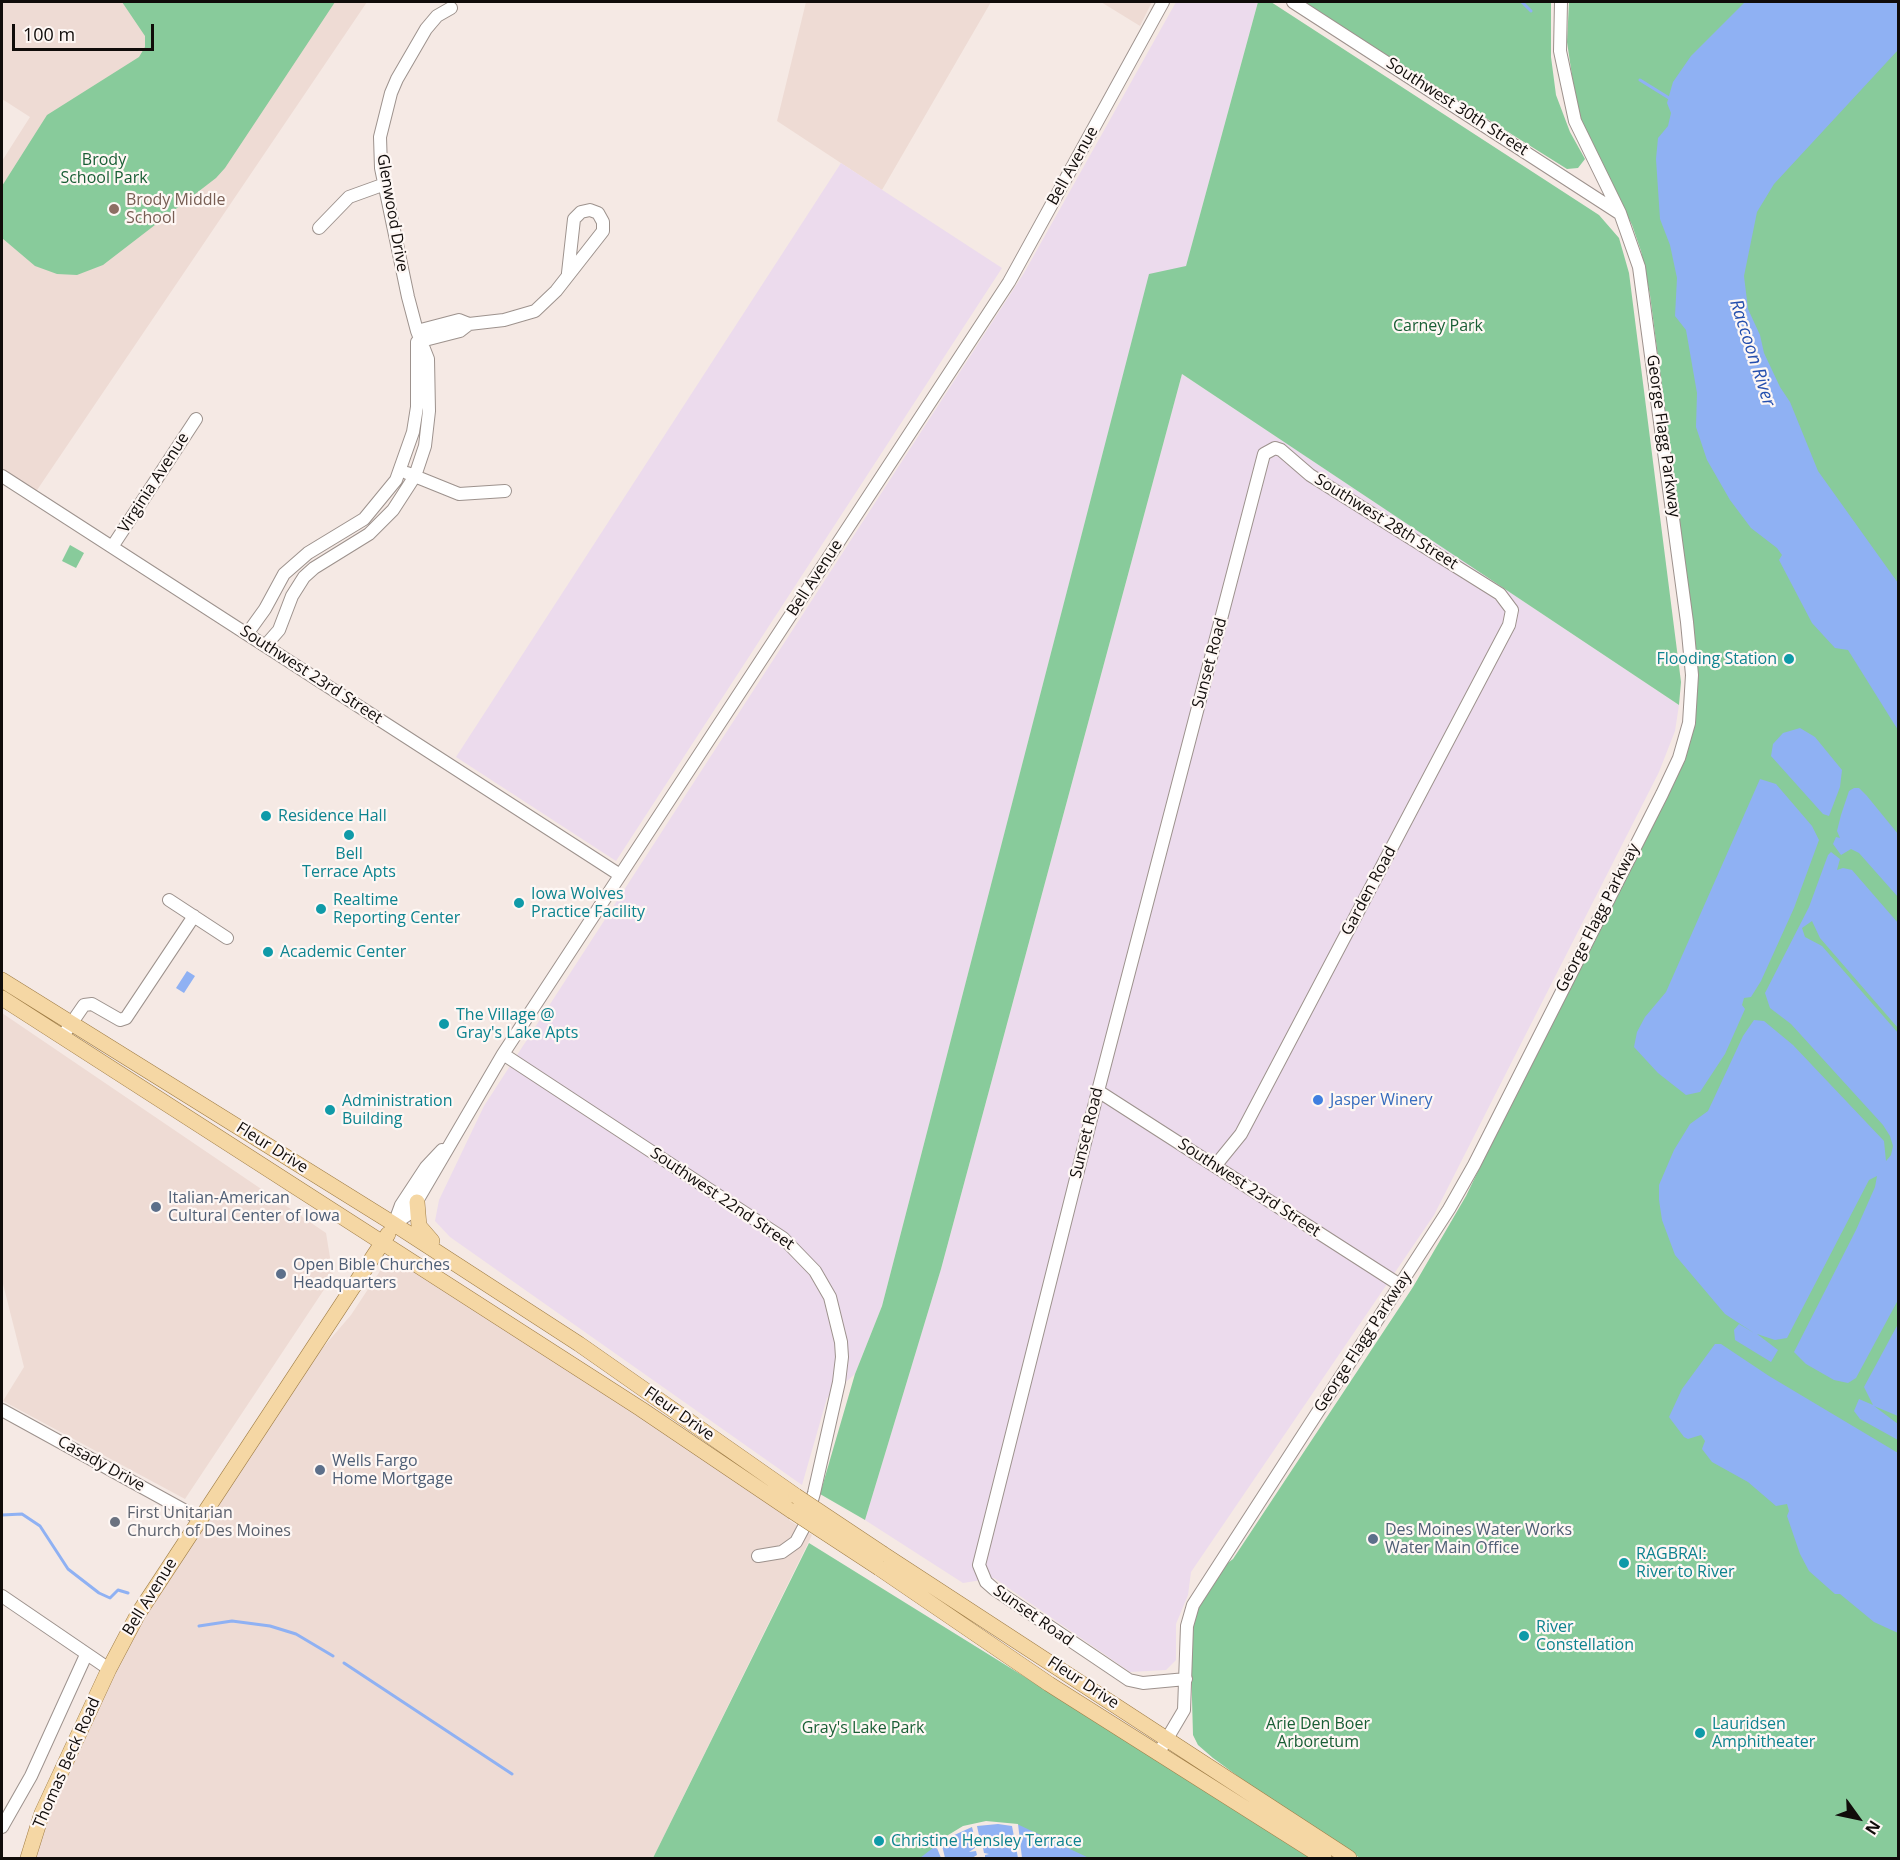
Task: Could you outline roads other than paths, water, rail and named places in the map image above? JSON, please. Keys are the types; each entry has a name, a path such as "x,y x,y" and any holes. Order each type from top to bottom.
{"main road":[{"name":"Fleur Drive","path":"2,980 394,1224 579,1344 794,1504"},
{"name":"Fleur Drive","path":"2,998 632,1403 1167,1739 1349,1858"},
{"path":"417,1202 416,1216 423,1233 466,1271"},
{"name":"Bell Avenue","path":"109,1668 138,1614 394,1224"},
{"name":"Fleur Drive","path":"881,1561 1049,1684 1324,1858"},
{"name":"Thomas Beck Road","path":"28,1858 42,1813 109,1668"}],"street":[{"name":"Bell Avenue","path":"394,1224 410,1213 503,1054 1009,282 1163,2"},
{"name":"Southwest 30th Street","path":"1293,2 1620,213"},
{"name":"George Flagg Parkway","path":"1158,1754 1184,1710 1187,1626 1201,1591 1400,1285 1474,1165 1662,794 1679,758 1689,723 1692,675 1687,622 1639,267 1620,213 1573,112 1560,51 1561,2"},
{"name":"Glenwood Drive","path":"247,634 266,609 284,574 299,559 364,519 387,495 400,470 417,407 418,338 385,184 380,137 391,93 426,28 437,16 452,8"},
{"path":"319,228 336,208 350,197 385,184"},
{"path":"418,338 459,320 469,324 520,317 535,311 556,291 603,231 603,222 598,213 590,210 581,212 574,219 568,273"},
{"name":"Glenwood Drive","path":"265,646 279,630 292,596 304,577 382,522 393,510 415,476 425,446 429,411 428,359 418,338"},
{"name":"Virginia Avenue","path":"112,547 196,419"},
{"name":"Southwest 28th Street","path":"1263,461 1269,450 1281,450 1310,475 1500,594 1512,610"},
{"name":"Sunset Road","path":"1186,1679 1143,1683 1129,1680 994,1589 981,1574 979,1565 1098,1090 1263,461"},
{"path":"400,470 459,494 505,491"},
{"name":"Southwest 23rd Street","path":"2,476 620,875"},
{"path":"324,544 332,557"},
{"name":"Garden Road","path":"1215,1166 1241,1134 1509,625 1512,610"},
{"path":"169,900 227,938"},
{"path":"62,1037 84,1005 92,1004 120,1020 126,1018 194,916"},
{"name":"Southwest 22nd Street","path":"503,1054 783,1238 815,1270 830,1297 842,1342 842,1357 814,1493 805,1525 796,1542 782,1552 758,1556"},
{"name":"Southwest 23rd Street","path":"1098,1090 1400,1285"},
{"name":"Bell Avenue","path":"394,1224 399,1208 426,1167 449,1143"},
{"name":"Casady Drive","path":"2,1410 200,1519"},
{"path":"2,1596 86,1655 109,1668"},
{"path":"2,1827 31,1776 86,1655"}],"water":[{"name":"Raccoon River","path":"1745,2 1898,2 1898,50 1774,184 1757,212 1744,276 1748,309 1760,335 1764,353 1780,387 1790,402 1818,471 1898,583 1898,730 1848,650 1835,648 1812,623 1779,560 1782,555 1777,548 1751,528 1730,500 1707,460 1696,427 1697,393 1686,330 1675,316 1677,278 1670,245 1660,219 1656,159 1658,138 1668,126 1671,113 1667,103 1673,82 1691,56"},
{"path":"1800,728 1815,737 1842,770 1840,787 1829,816 1823,814 1771,756 1773,744 1783,733"},
{"path":"1760,779 1776,784 1812,826 1819,840 1794,908 1761,981 1751,997 1744,998 1742,1005 1745,1009 1725,1054 1700,1092 1686,1095 1658,1073 1634,1047 1637,1032 1645,1017 1666,992"},
{"path":"1859,788 1867,796 1898,834 1898,897 1859,853 1851,849 1841,855 1833,844 1836,837 1840,838 1837,831 1841,815 1849,791"},
{"path":"1831,852 1840,859 1837,870 1843,868 1852,870 1898,923 1898,1028 1820,938 1812,921 1802,928 1805,937 1822,946 1898,1033 1898,1300 1856,1378 1848,1383 1834,1380 1806,1364 1794,1352 1856,1230 1875,1187 1877,1176 1869,1180 1787,1338 1775,1340 1757,1334 1778,1350 1771,1362 1735,1340 1734,1330 1739,1324 1754,1333 1725,1314 1675,1255 1662,1220 1659,1200 1659,1185 1674,1150 1690,1124 1708,1111 1743,1036 1754,1020 1764,1021 1793,1045 1884,1141 1886,1161 1891,1155 1893,1146 1883,1125 1791,1024 1770,1008 1765,993 1809,907"},
{"path":"187,971 195,976 184,993 176,988"},
{"path":"1898,1324 1898,1416 1874,1406 1898,1424 1898,1440 1860,1419 1854,1411 1859,1399 1873,1405 1864,1387"},
{"path":"1715,1344 1721,1344 1769,1376 1898,1453 1898,1633 1874,1622 1840,1594 1835,1594 1809,1571 1800,1554 1787,1516 1789,1511 1787,1504 1776,1506 1748,1482 1712,1462 1702,1449 1705,1441 1701,1435 1688,1439 1684,1437 1669,1417 1682,1389"},
{"path":"986,1824 1017,1824 1089,1858 920,1858 947,1837 965,1829"}],"waterway":[{"path":"1522,2 1531,11"},
{"path":"1640,80 1669,98"},
{"path":"2,1515 22,1514 40,1526 68,1569 99,1593 110,1598 118,1590 128,1593"},
{"path":"199,1626 232,1621 270,1626 296,1634 333,1656"},
{"path":"344,1663 512,1774"}],"place":[{"name":"Brody Middle School","path":"114,209"},
{"name":"Flooding Station","path":"1789,659"},
{"name":"Residence Hall","path":"266,816"},
{"name":"Bell Terrace Apts","path":"349,835"},
{"name":"Iowa Wolves Practice Facility","path":"519,903"},
{"name":"Realtime Reporting Center","path":"321,909"},
{"name":"Academic Center","path":"268,952"},
{"name":"The Village @ Gray's Lake Apts","path":"444,1024"},
{"name":"Jasper Winery","path":"1318,1100"},
{"name":"Administration Building","path":"330,1110"},
{"name":"Italian-American Cultural Center of Iowa","path":"156,1207"},
{"name":"Open Bible Churches Headquarters","path":"281,1274"},
{"name":"Wells Fargo Home Mortgage","path":"320,1470"},
{"name":"First Unitarian Church of Des Moines","path":"115,1522"},
{"name":"Des Moines Water Works Water Main Office","path":"1373,1539"},
{"name":"RAGBRAI: River to River","path":"1624,1563"},
{"name":"River Constellation","path":"1524,1636"},
{"name":"Lauridsen Amphitheater","path":"1700,1733"},
{"name":"Christine Hensley Terrace","path":"879,1841"}],"park label":[{"name":"Brody School Park","path":"104,169"},
{"name":"Carney Park","path":"1438,326"},
{"name":"Gray's Lake Park","path":"863,1728"},
{"name":"Arie Den Boer Arboretum","path":"1318,1733"}]}
